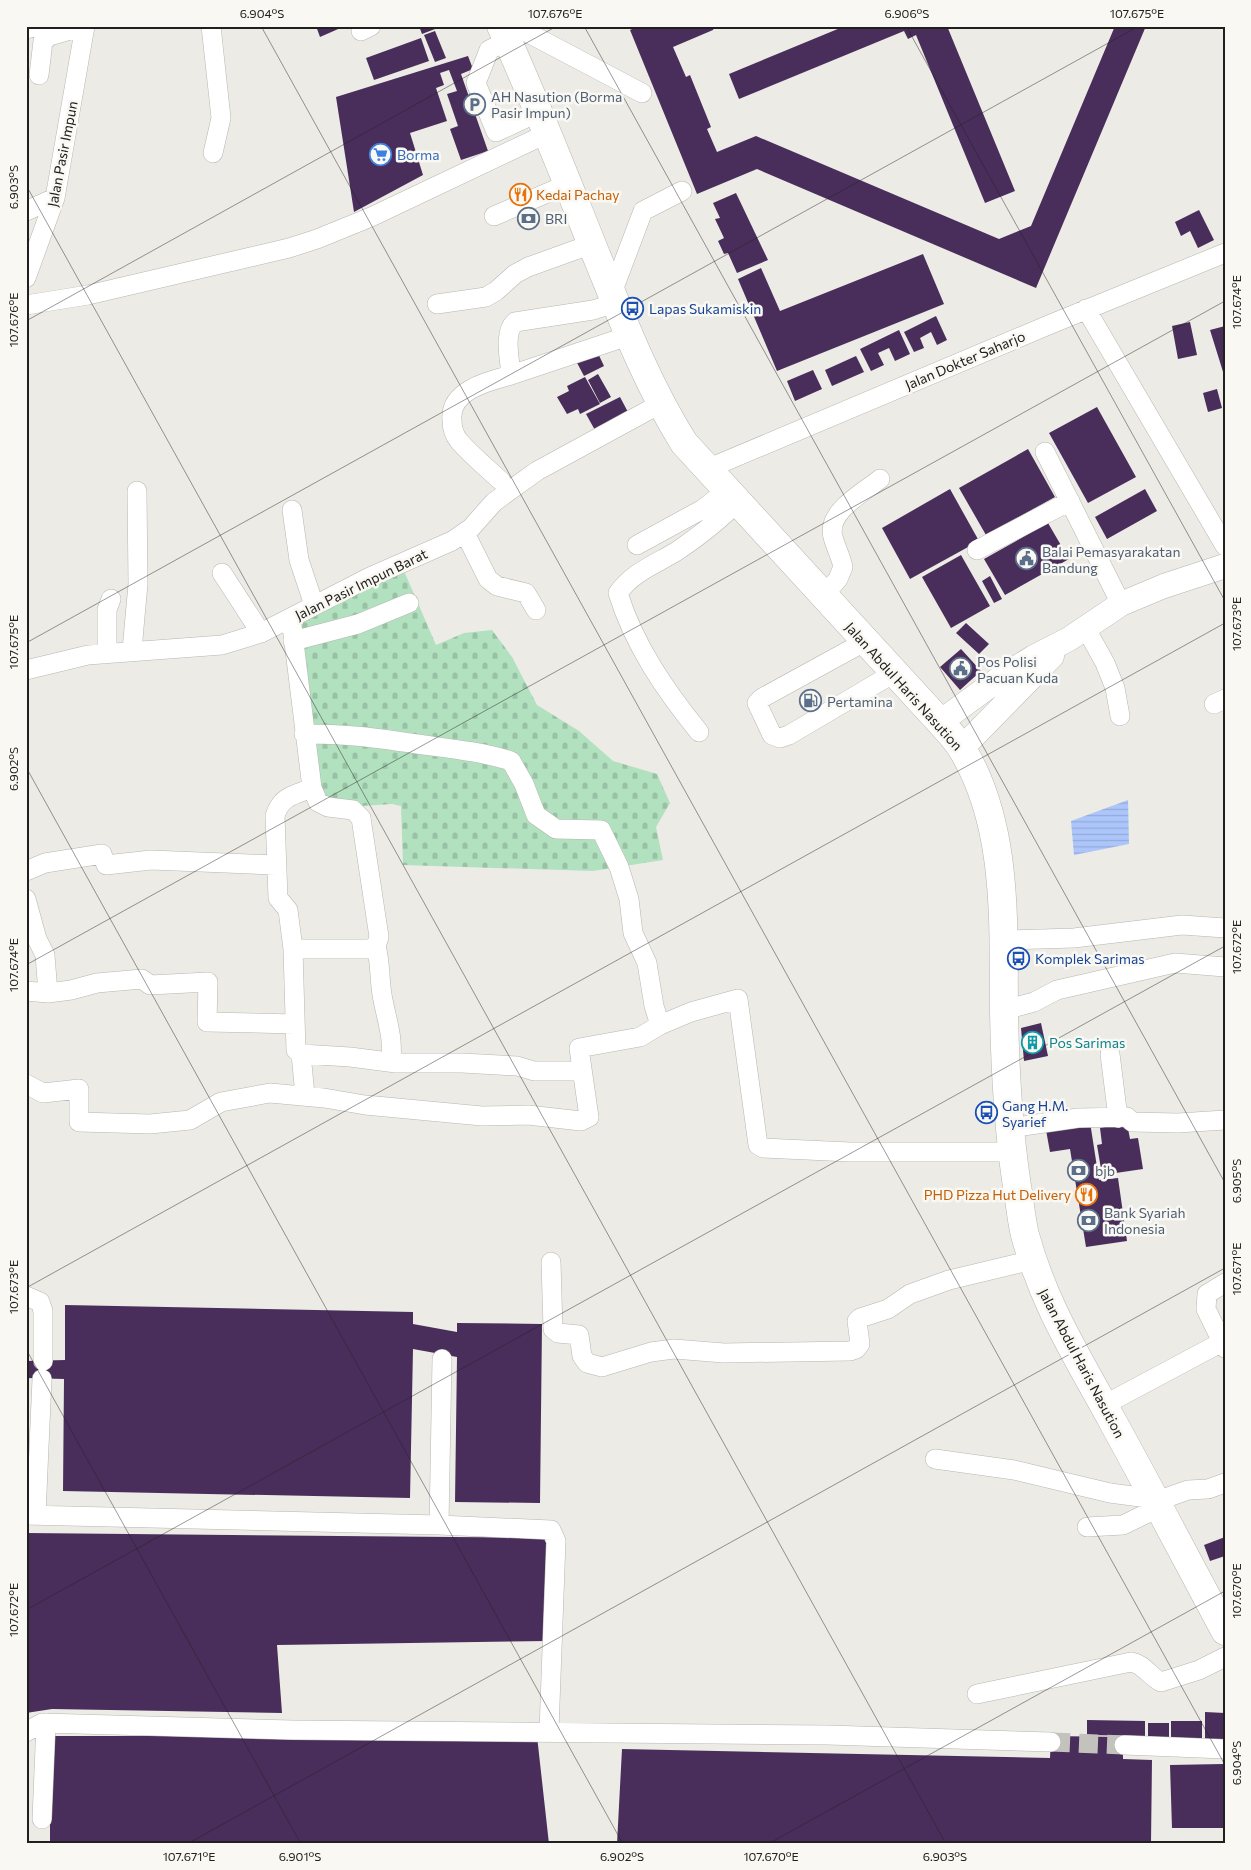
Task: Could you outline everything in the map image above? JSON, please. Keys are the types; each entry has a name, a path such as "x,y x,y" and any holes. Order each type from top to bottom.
{"highway":[{"name":"Jalan Abdul Haris Nasution","path":"508,31 628,336 660,404 684,443 940,722 962,748 980,785 990,819 998,862 1004,940 1004,1010 1011,1140 1024,1231 1053,1314 1157,1502 1225,1631"}],"main road":[{"path":"940,722 1003,676 1034,656 1077,633 1121,604 1164,586 1225,566"},
{"path":"962,748 1077,633"}],"street":[{"path":"26,29 37,26"},
{"path":"39,75 43,41 50,36 85,26"},
{"name":"Jalan Pasir Impun","path":"26,278 55,198 85,26"},
{"path":"211,26 221,118 213,153"},
{"path":"543,122 496,132 476,83 489,50 508,31 642,93"},
{"path":"26,305 88,295 289,248 317,239 371,217 543,122"},
{"path":"494,216 568,184"},
{"path":"511,375 510,329 515,322 593,310 614,298 643,211 682,191"},
{"path":"26,210 55,198"},
{"path":"438,304 486,297 522,270 592,244"},
{"name":"Jalan Dokter Saharjo","path":"707,469 1086,309 1225,253"},
{"path":"1086,309 1225,546"},
{"path":"501,481 458,440 452,429 451,414 456,402 462,395 482,383 628,336"},
{"name":"Jalan Pasir Impun Barat","path":"26,670 107,652 222,644 261,633 314,605 464,533 494,502 537,471 660,404"},
{"path":"1045,452 1121,604"},
{"path":"824,595 838,579 843,568 833,536 832,523 837,514 880,479"},
{"path":"132,650 138,584 137,491"},
{"path":"637,546 703,509 732,496"},
{"path":"699,732 652,668 626,619 618,593 628,580 677,551 718,522 732,496"},
{"path":"977,550 1070,501"},
{"path":"292,510 299,560 314,605"},
{"path":"464,533 488,579 497,586 526,593 536,610"},
{"path":"222,573 261,633"},
{"path":"107,652 107,610 110,599"},
{"path":"294,641 358,624 409,603"},
{"path":"291,618 312,788 318,802 328,807 353,810 361,818 379,937 376,946 380,963 383,1000 393,1040 391,1062"},
{"path":"1077,633 1104,663 1115,688 1120,716"},
{"path":"866,641 762,698 757,703 759,712 772,735 780,738 789,735 894,673"},
{"path":"304,734 336,733 373,736 482,752 511,761 524,784 536,815 556,830 601,830 619,867 629,899 633,933 647,962 654,1006 660,1025"},
{"path":"312,788 286,798 278,805 275,816 278,898 288,910 293,948 296,1050 301,1054 391,1062 462,1063 517,1066 534,1071 582,1071"},
{"path":"26,870 45,863 102,854 106,865 159,860 276,865"},
{"path":"26,899 37,938 45,955 48,993"},
{"path":"1004,940 1074,938 1182,925 1225,928"},
{"path":"293,948 369,949 376,946"},
{"path":"1004,1010 1034,1002 1057,990 1175,963 1222,966"},
{"path":"1034,1002 1059,1002 1222,966"},
{"path":"26,991 48,993 71,990 98,983 142,979 150,984 208,982 208,1022 295,1024"},
{"path":"26,1084 43,1093 79,1089 79,1122 106,1124 150,1124 190,1120 221,1102 270,1093 366,1105 482,1116 528,1115 581,1121 589,1117 579,1048 640,1038 660,1025 691,1012 738,999 757,1140 758,1145 763,1148 850,1152 1011,1140 1078,1118 1127,1117 1132,1122 1169,1123 1225,1120"},
{"path":"301,1054 305,1096"},
{"path":"1110,1054 1118,1118"},
{"path":"551,1262 553,1329 558,1334 579,1335 582,1356 587,1363 602,1367 651,1352 674,1349 724,1353 850,1351 856,1349 860,1344 857,1321 860,1318 888,1309 910,1294 949,1280 1033,1260"},
{"path":"1104,1405 1223,1345 1206,1309 1207,1294 1225,1283"},
{"path":"26,1296 40,1302 43,1311 43,1370 31,1515 544,1528 551,1530 556,1541 549,1732"},
{"path":"439,1525 442,1359"},
{"path":"935,1459 1014,1470 1157,1502"},
{"path":"1087,1527 1123,1525 1157,1502 1188,1490 1208,1489 1225,1483"},
{"path":"977,1694 1131,1662 1141,1664 1154,1678 1161,1682 1199,1670 1225,1658"},
{"path":"26,1732 42,1723 46,1723 292,1730 549,1732 708,1736 828,1735 1051,1742"},
{"path":"42,1819 46,1723"},
{"path":"1124,1745 1225,1748"}],"green space":[{"path":"404,571 436,645 464,633 492,630 512,657 537,705 579,731 613,761 657,774 670,803 656,827 663,860 593,871 403,865 401,806 392,804 331,808 322,797 297,623"}],"water":[{"path":"1128,800 1129,844 1074,855 1071,821"}],"building":[{"path":"316,26 345,26 320,37"},
{"path":"419,26 433,26 435,29 422,34"},
{"path":"638,26 715,26 713,30 673,47 686,77 690,75 711,127 707,129 717,152 756,136 999,239 1031,226 1115,26 1146,26 1036,288 757,169 697,194 630,30"},
{"path":"845,26 947,26 1015,191 985,203 916,35 908,39 904,31 739,99 729,74"},
{"path":"435,31 446,58 435,62 424,35"},
{"path":"421,38 429,61 374,80 366,58"},
{"name":"Borma","path":"468,56 473,69 461,74 488,151 461,160 450,129 458,126 447,94 457,91 449,70 440,73 444,85 436,88 447,121 410,133 423,175 354,212 336,97"},
{"path":"736,193 768,260 737,273 728,253 724,254 718,241 724,238 715,219 720,218 713,203"},
{"path":"1199,210 1214,240 1198,248 1190,231 1181,236 1175,222"},
{"path":"923,254 944,304 777,371 738,279 761,268 780,311"},
{"path":"936,316 947,340 937,345 931,332 920,338 924,348 914,352 904,332"},
{"path":"1190,322 1197,355 1178,359 1172,326"},
{"path":"1225,326 1225,375 1224,375 1210,330"},
{"path":"899,330 910,354 895,361 889,348 878,353 884,365 871,371 860,349"},
{"path":"596,349 604,366 584,376 575,359"},
{"path":"856,356 864,372 832,386 825,370"},
{"path":"813,370 822,389 795,401 787,381"},
{"path":"598,374 611,397 600,403 588,380"},
{"path":"585,377 600,404 580,414 578,409 567,414 557,397 569,391 567,386"},
{"path":"1217,389 1222,408 1208,412 1203,393"},
{"path":"620,397 629,414 596,432 586,414"},
{"path":"1097,407 1136,477 1088,503 1049,433"},
{"path":"1028,449 1055,497 986,535 959,488"},
{"path":"950,489 979,541 910,579 882,528"},
{"path":"1145,489 1157,511 1107,539 1095,517"},
{"name":"Balai Pemasyarakatan Bandung","path":"1048,523 1069,559 1005,595 984,559"},
{"path":"961,555 990,606 951,628 922,577"},
{"path":"990,576 1002,599 994,603 982,581"},
{"path":"966,623 989,644 979,654 956,633"},
{"name":"Pos Polisi Pacuan Kuda","path":"961,649 981,671 960,690 940,667"},
{"name":"Pos Sarimas","path":"1041,1023 1048,1056 1024,1061 1021,1028"},
{"path":"1090,1122 1099,1180 1118,1178 1127,1241 1086,1247 1070,1149 1050,1152 1046,1130"},
{"path":"1127,1123 1130,1139 1138,1138 1143,1169 1102,1175 1097,1145 1102,1144 1100,1128"},
{"path":"65,1305 413,1312 413,1324 457,1332 457,1323 542,1324 540,1503 455,1502 457,1357 413,1349 410,1498 63,1491 64,1379 26,1378 26,1361 65,1360"},
{"path":"26,1533 553,1538 547,1641 277,1645 282,1713 52,1709 26,1713"},
{"path":"1225,1537 1225,1556 1210,1561 1204,1545"},
{"path":"1205,1712 1225,1713 1225,1740 1205,1740"},
{"path":"1087,1720 1145,1721 1145,1736 1087,1735"},
{"path":"1171,1721 1202,1721 1202,1738 1171,1738"},
{"path":"1148,1723 1169,1723 1169,1737 1148,1737"},
{"path":"50,1736 537,1736 549,1844 50,1844"},
{"path":"1051,1736 1123,1737 1123,1759 1152,1760 1151,1844 617,1844 622,1749 1050,1758"},
{"path":"1223,1764 1224,1828 1172,1828 1170,1765"}],"tunnel":[{"path":"1051,1742 1124,1745"}],"place":[{"name":"AH Nasution (Borma Pasir Impun)","path":"475,104"},
{"name":"Borma","path":"381,154"},
{"name":"Kedai Pachay","path":"520,194"},
{"name":"BRI","path":"529,218"},
{"name":"Lapas Sukamiskin","path":"633,308"},
{"name":"Balai Pemasyarakatan Bandung","path":"1026,559"},
{"name":"Pos Polisi Pacuan Kuda","path":"961,669"},
{"name":"Pertamina","path":"811,701"},
{"name":"Komplek Sarimas","path":"1019,958"},
{"name":"Pos Sarimas","path":"1033,1042"},
{"name":"Gang H.M. Syarief","path":"986,1113"},
{"name":"bjb","path":"1079,1170"},
{"name":"PHD Pizza Hut Delivery","path":"1087,1194"},
{"name":"Bank Syariah Indonesia","path":"1088,1220"}]}
